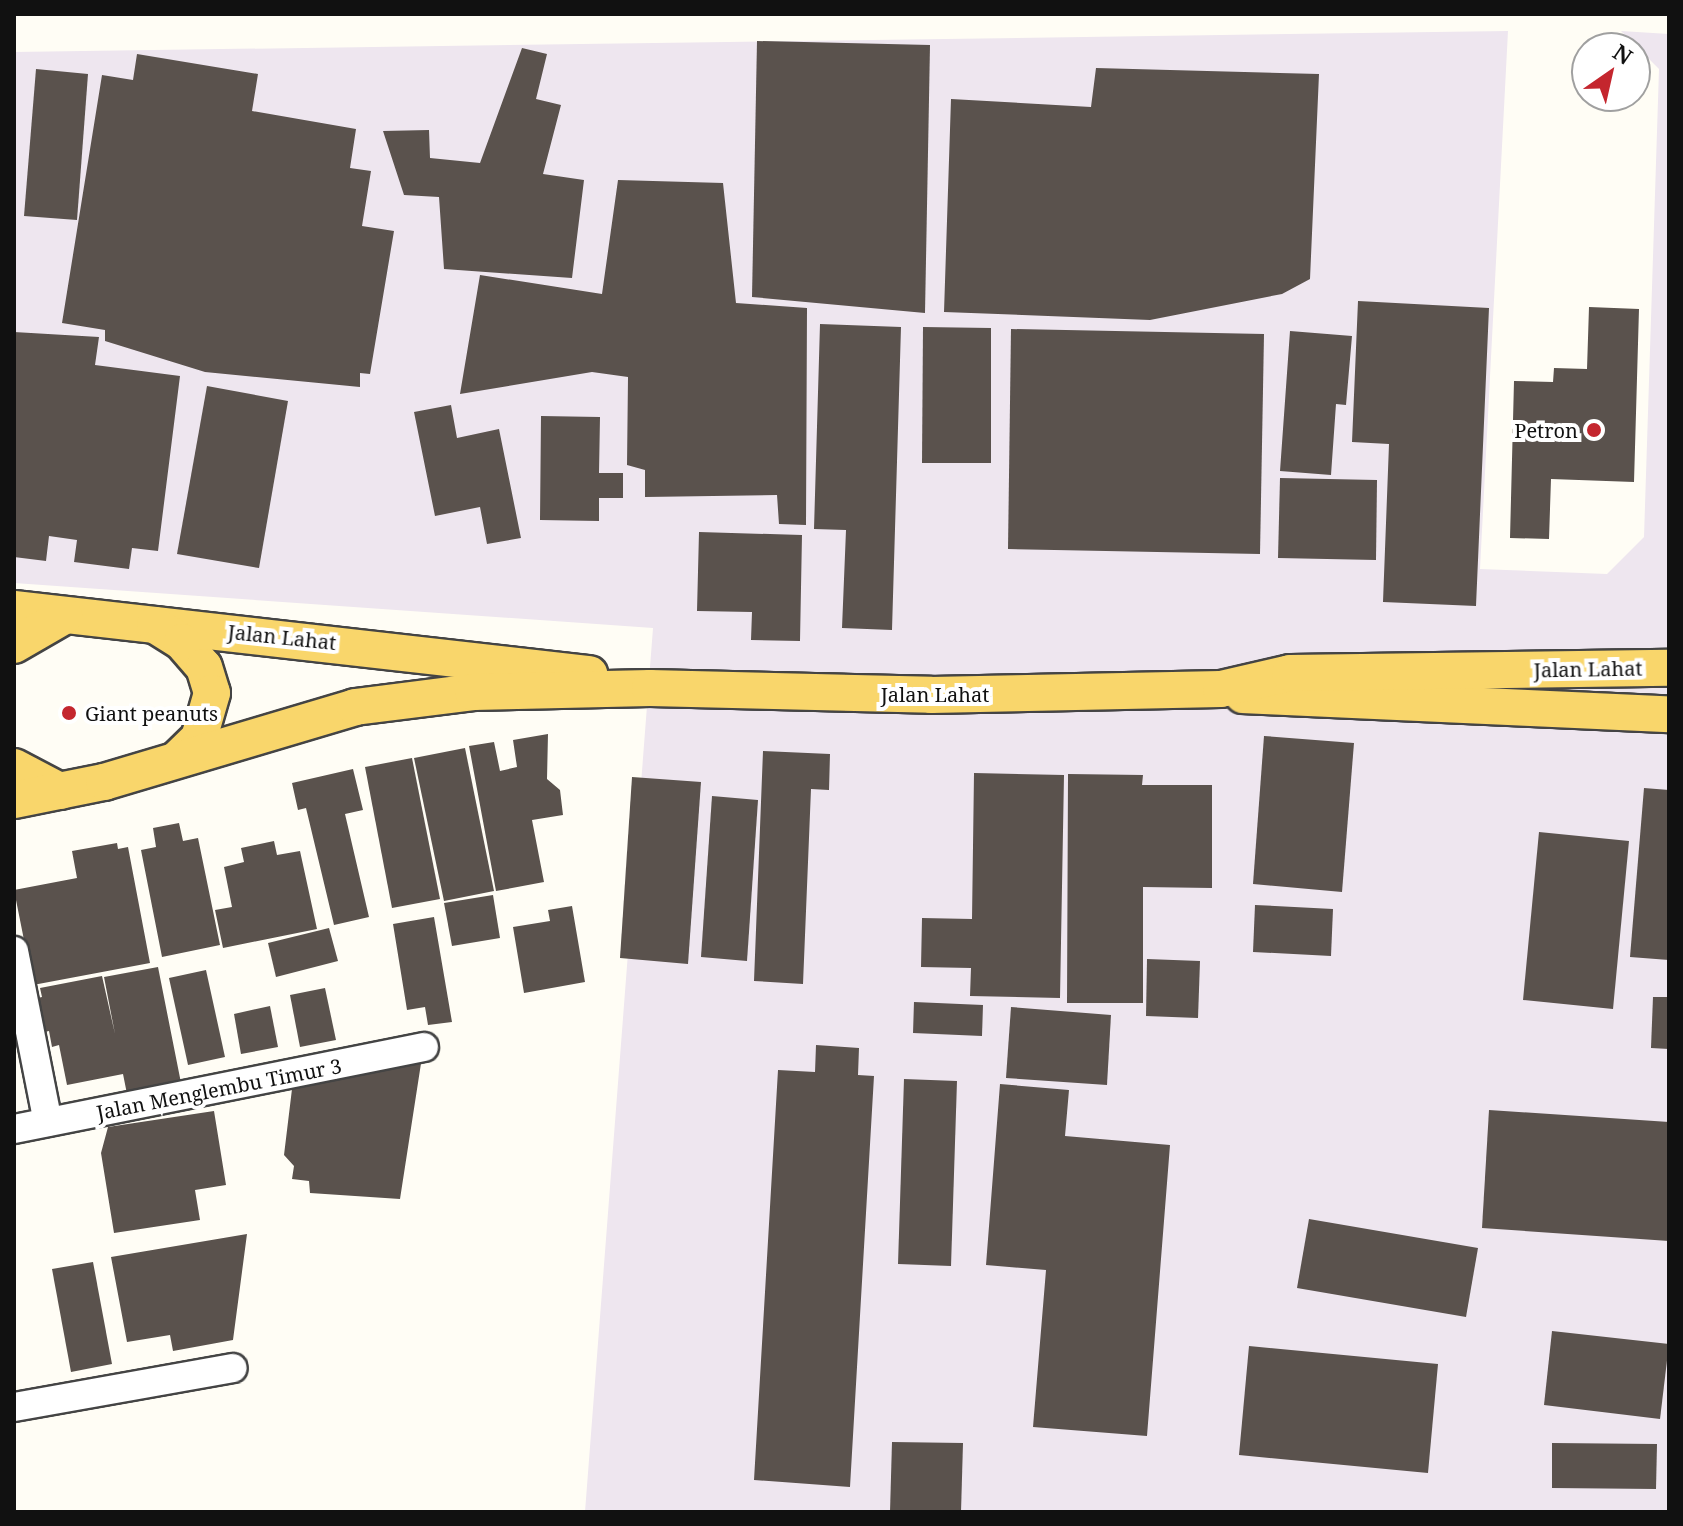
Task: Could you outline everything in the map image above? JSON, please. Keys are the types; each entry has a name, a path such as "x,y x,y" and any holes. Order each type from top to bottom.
{"main road":[{"name":"Jalan Lahat","path":"14,609 483,657 650,688"},
{"path":"14,645 64,616"},
{"path":"152,624 182,642 204,667 212,693 199,738 177,759"},
{"name":"Jalan Lahat","path":"14,800 60,791 355,707 473,692 650,688 931,695 1221,689 1290,673 1669,668"},
{"name":"Jalan Lahat","path":"1221,689 1251,697 1380,705 1669,714"},
{"path":"14,767 60,791"}],"street":[{"path":"14,951 48,1122"},
{"name":"Jalan Menglembu Timur 3","path":"14,1129 424,1047"},
{"path":"14,1407 233,1368"}],"shaded area":[{"path":"1508,31 1480,569 1607,574 1644,537 1659,69 1651,61 1651,33 1669,34 1669,1512 585,1512 653,628 14,583 14,52"}],"building":[{"path":"757,41 930,45 925,313 752,297"},
{"path":"522,48 547,54 536,99 561,105 543,174 584,180 572,278 444,269 439,197 404,195 383,131 429,130 430,158 480,163"},
{"path":"137,54 258,74 252,111 356,129 350,168 371,171 362,226 394,231 370,374 360,373 360,387 205,372 105,341 105,330 62,323 102,75 133,80"},
{"path":"1096,68 1319,74 1310,279 1282,294 1150,320 944,312 951,99 1091,107"},
{"path":"36,69 88,74 77,220 24,216"},
{"path":"618,180 723,183 736,303 807,308 806,525 779,524 777,495 645,497 645,470 627,465 628,377 592,372 460,394 480,275 602,294"},
{"path":"1358,301 1489,308 1476,606 1383,602 1389,444 1352,442"},
{"name":"Petron","path":"1589,307 1639,309 1634,482 1551,479 1549,539 1510,538 1514,381 1553,382 1554,368 1587,369"},
{"path":"820,324 901,327 892,630 842,628 846,530 814,529"},
{"path":"923,327 991,328 991,463 922,463"},
{"path":"1011,329 1264,334 1260,554 1008,549"},
{"path":"1290,331 1352,336 1346,405 1336,404 1331,475 1280,471"},
{"path":"14,332 99,337 95,365 180,376 158,551 132,548 129,569 74,562 77,540 49,536 46,561 14,557"},
{"path":"207,386 288,401 259,568 177,554"},
{"path":"451,405 457,438 499,429 521,538 487,544 480,507 435,516 414,412"},
{"path":"541,416 600,417 599,473 623,473 623,498 599,498 599,521 540,520"},
{"path":"1280,478 1377,480 1376,560 1278,558"},
{"path":"699,532 802,535 800,641 751,640 752,612 697,611"},
{"path":"548,734 547,779 560,790 563,815 532,820 544,882 496,891 469,746 494,742 500,771 517,767 513,740"},
{"path":"1264,736 1354,743 1342,892 1253,884"},
{"path":"465,748 494,891 444,901 414,758"},
{"path":"763,751 830,754 829,790 811,789 803,984 754,981"},
{"path":"412,758 440,899 392,908 365,767"},
{"path":"353,769 363,810 345,814 369,917 334,925 306,808 298,810 292,783"},
{"path":"974,773 1064,775 1060,998 970,996 971,968 921,967 922,918 972,919"},
{"path":"1068,774 1143,775 1142,785 1212,785 1212,888 1143,887 1143,1003 1067,1003"},
{"path":"632,777 701,782 688,964 620,958"},
{"path":"1644,788 1669,790 1669,960 1630,957"},
{"path":"712,796 758,800 747,961 701,957"},
{"path":"179,823 183,841 198,838 220,945 162,957 141,850 156,847 153,828"},
{"path":"1539,832 1629,841 1613,1009 1523,1000"},
{"path":"274,841 277,855 300,851 317,929 223,948 215,910 232,907 224,867 244,862 241,848"},
{"path":"117,843 118,849 128,847 150,963 33,985 14,890 77,878 72,851"},
{"path":"493,895 500,938 452,946 444,903"},
{"path":"1255,905 1333,909 1331,956 1253,952"},
{"path":"572,906 585,982 524,993 513,927 550,921 548,910"},
{"path":"434,917 452,1022 428,1025 425,1007 407,1010 393,924"},
{"path":"329,928 338,961 276,977 268,943"},
{"path":"1147,959 1200,961 1198,1018 1146,1016"},
{"path":"158,967 183,1093 129,1104 123,1074 67,1085 59,1045 52,1047 49,1031 35,1034 28,1000 42,997 40,988 102,976 115,1034 104,977"},
{"path":"206,970 225,1057 188,1065 169,978"},
{"path":"325,988 336,1040 300,1047 290,995"},
{"path":"1653,997 1669,997 1669,1049 1651,1048"},
{"path":"914,1002 983,1005 982,1036 913,1033"},
{"path":"270,1006 278,1047 241,1054 234,1014"},
{"path":"1011,1007 1111,1015 1107,1085 1006,1078"},
{"path":"816,1045 859,1048 858,1075 874,1076 850,1487 754,1480 778,1070 815,1072"},
{"path":"422,1057 400,1199 310,1193 309,1181 292,1179 294,1166 284,1155 292,1089"},
{"path":"904,1079 957,1081 951,1266 898,1264"},
{"path":"1000,1084 1069,1090 1065,1136 1170,1145 1147,1436 1033,1427 1046,1270 986,1265"},
{"path":"1489,1110 1669,1122 1669,1241 1482,1228"},
{"path":"214,1111 226,1185 195,1190 200,1220 114,1233 101,1153 108,1127"},
{"path":"1309,1219 1478,1248 1466,1317 1297,1288"},
{"path":"247,1234 233,1340 173,1351 170,1335 127,1342 111,1257"},
{"path":"93,1262 112,1364 71,1372 52,1269"},
{"path":"1552,1331 1669,1344 1660,1419 1544,1405"},
{"path":"1249,1346 1438,1364 1428,1473 1239,1455"},
{"path":"892,1442 963,1443 961,1512 890,1512"},
{"path":"1552,1443 1657,1444 1656,1489 1552,1488"}],"place":[{"name":"Petron","path":"1594,430"},
{"name":"Giant peanuts","path":"69,713"}]}
